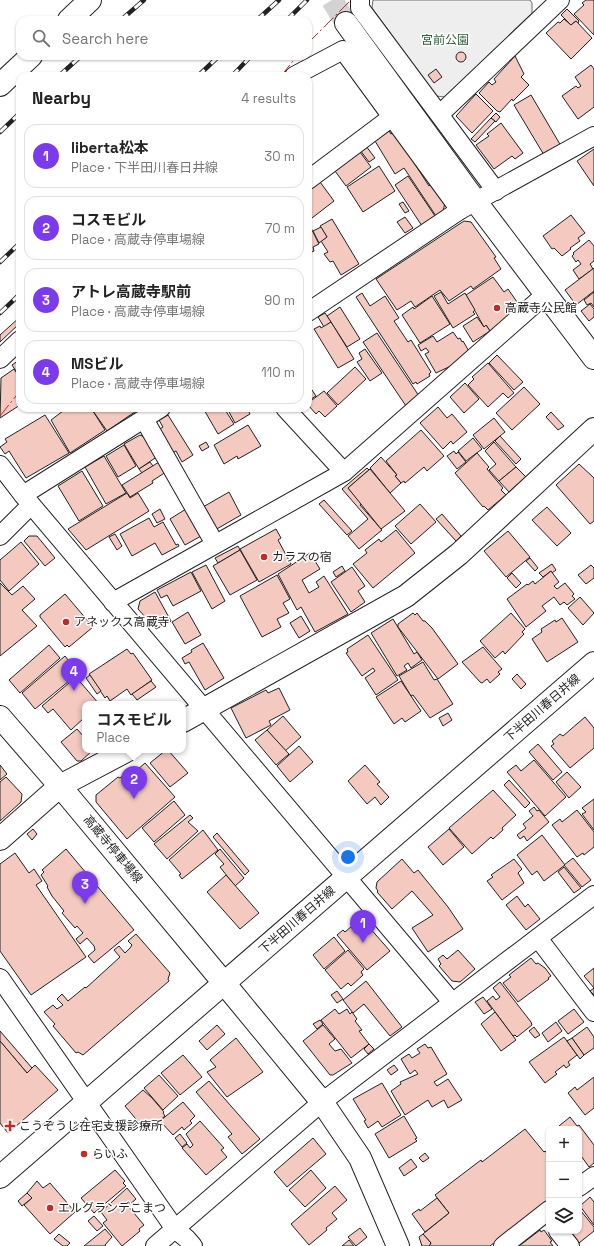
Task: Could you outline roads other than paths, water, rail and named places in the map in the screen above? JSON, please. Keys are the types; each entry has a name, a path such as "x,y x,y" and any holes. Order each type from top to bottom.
{"street":[{"path":"73,16 90,0"},
{"path":"360,0 360,8 496,191"},
{"path":"440,114 553,2"},
{"path":"346,23 468,206"},
{"path":"302,72 343,50 392,117 546,294 594,358"},
{"path":"0,86 27,60"},
{"path":"312,177 392,117"},
{"path":"312,309 468,206 594,136"},
{"path":"113,602 344,472 546,294"},
{"path":"0,359 16,344"},
{"path":"0,536 27,500 155,412"},
{"path":"289,412 344,472"},
{"path":"144,419 215,544"},
{"path":"186,719 406,596 459,554 594,429"},
{"path":"0,465 27,500 203,710 452,1002"},
{"name":"下半田川春日井線","path":"0,1177 594,663"},
{"name":"高蔵寺停車場線","path":"0,717 60,786 322,1102 360,1158 398,1246"},
{"path":"0,838 60,786 122,753"},
{"path":"155,1246 322,1102 594,895"},
{"path":"538,938 594,1012"},
{"path":"2,987 87,1101 175,1229 193,1246"},
{"path":"582,1185 594,1176"},
{"path":"503,1246 546,1216"},
{"path":"560,1234 570,1246"}],"tunnel":[{"path":"332,0 346,23"}],"railway":[{"path":"126,16 144,0"},
{"path":"261,16 279,0"},
{"path":"291,16 307,0"},
{"path":"63,72 77,60"},
{"path":"202,72 215,60"},
{"path":"236,72 247,60"},
{"path":"0,132 16,117"},
{"path":"0,262 16,247"},
{"path":"0,313 16,298"}],"place":[{"name":"高蔵寺公民館","path":"497,308"},
{"name":"カラスの宿","path":"264,557"},
{"name":"アネックス高蔵寺","path":"66,622"},
{"name":"MSビル","path":"74,691"},
{"name":"コスモビル","path":"134,799"},
{"name":"アトレ高蔵寺駅前","path":"85,904"},
{"name":"liberta松本","path":"363,943"},
{"name":"こうぞうじ在宅支援診療所","path":"10,1126"},
{"name":"らいふ","path":"84,1154"},
{"name":"エルグランデこまつ","path":"50,1208"}],"park label":[{"name":"宮前公園","path":"445,40"}]}
